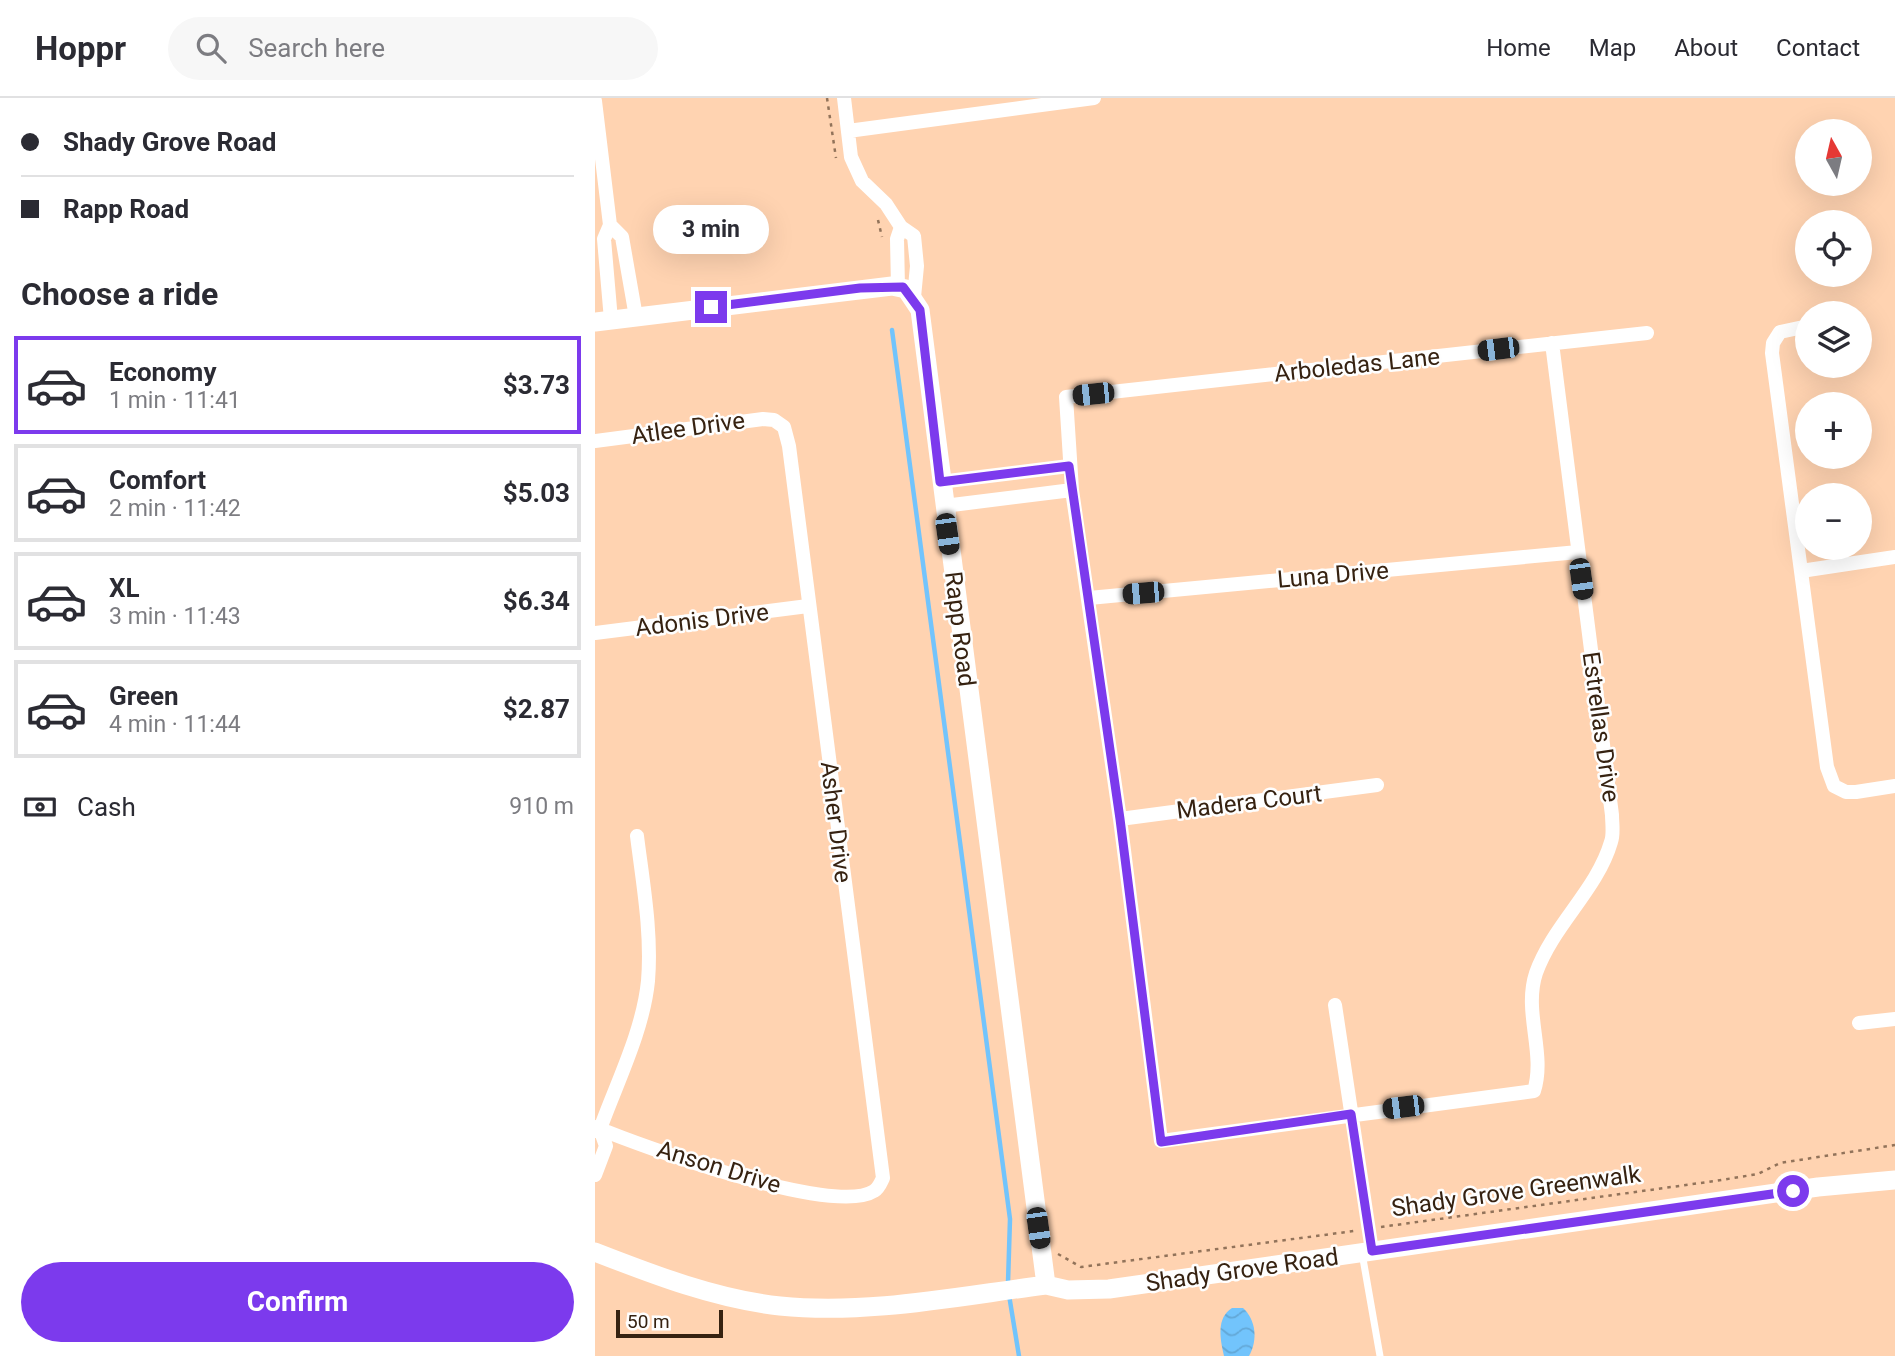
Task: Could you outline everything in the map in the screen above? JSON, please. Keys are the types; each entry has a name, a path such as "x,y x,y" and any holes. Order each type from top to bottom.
{"main road":[{"path":"603,321 860,288 906,292"},
{"name":"Rapp Road","path":"906,292 920,310 940,482 1046,1285"},
{"name":"Shady Grove Road","path":"595,1252 716,1294 778,1306 853,1308 1046,1285 1068,1290 1109,1289 1818,1187 1895,1180"}],"street":[{"path":"844,98 851,157 862,181 886,204 901,228 914,236 917,266 906,292"},
{"path":"848,131 1094,98"},
{"path":"595,101 599,170 610,225 622,237 636,317"},
{"path":"603,321 604,239 610,225"},
{"path":"1795,328 1788,329 1775,338 1772,353 1827,767 1834,786 1856,792 1895,786"},
{"name":"Arboledas Lane","path":"1069,466 1066,397 1647,333"},
{"name":"Estrellas Drive","path":"1351,1114 1534,1091 1539,1077 1531,997 1536,974 1558,930 1578,903 1612,841 1612,815 1552,342"},
{"name":"Atlee Drive","path":"595,441 762,419 780,423"},
{"name":"Asher Drive","path":"780,423 789,446 883,1167 883,1178 877,1189 867,1194 846,1196"},
{"path":"940,482 1069,466 1120,819 1161,1142 1351,1114"},
{"path":"944,506 1072,490"},
{"name":"Luna Drive","path":"1089,598 1578,552"},
{"path":"1801,571 1895,557"},
{"name":"Adonis Drive","path":"595,633 808,606"},
{"name":"Madera Court","path":"1120,819 1377,785"},
{"path":"595,1175 605,1146 597,1129 639,1023 648,981 648,919 637,836"},
{"path":"1335,1005 1368,1229 1367,1252"},
{"path":"1859,1023 1895,1019"},
{"name":"Anson Drive","path":"597,1129 744,1179 780,1188 846,1196"}],"lane":[{"path":"1367,1252 1380,1356"}],"path":[{"name":"Shady Grove Greenwalk","path":"1058,1254 1081,1267 1715,1181 1758,1174 1780,1163 1895,1145"}],"water":[{"path":"1232,1308 1243,1308 1251,1318 1254,1343 1249,1356 1224,1356 1221,1323"}],"waterway":[{"path":"892,330 1010,1219 1008,1283"},
{"path":"1009,1295 1019,1356"}],"route":[{"path":"711,307 860,288 903,287 912,295 920,310 940,482 1069,466 1120,819 1161,1142 1351,1114 1372,1251 1793,1191"}]}
